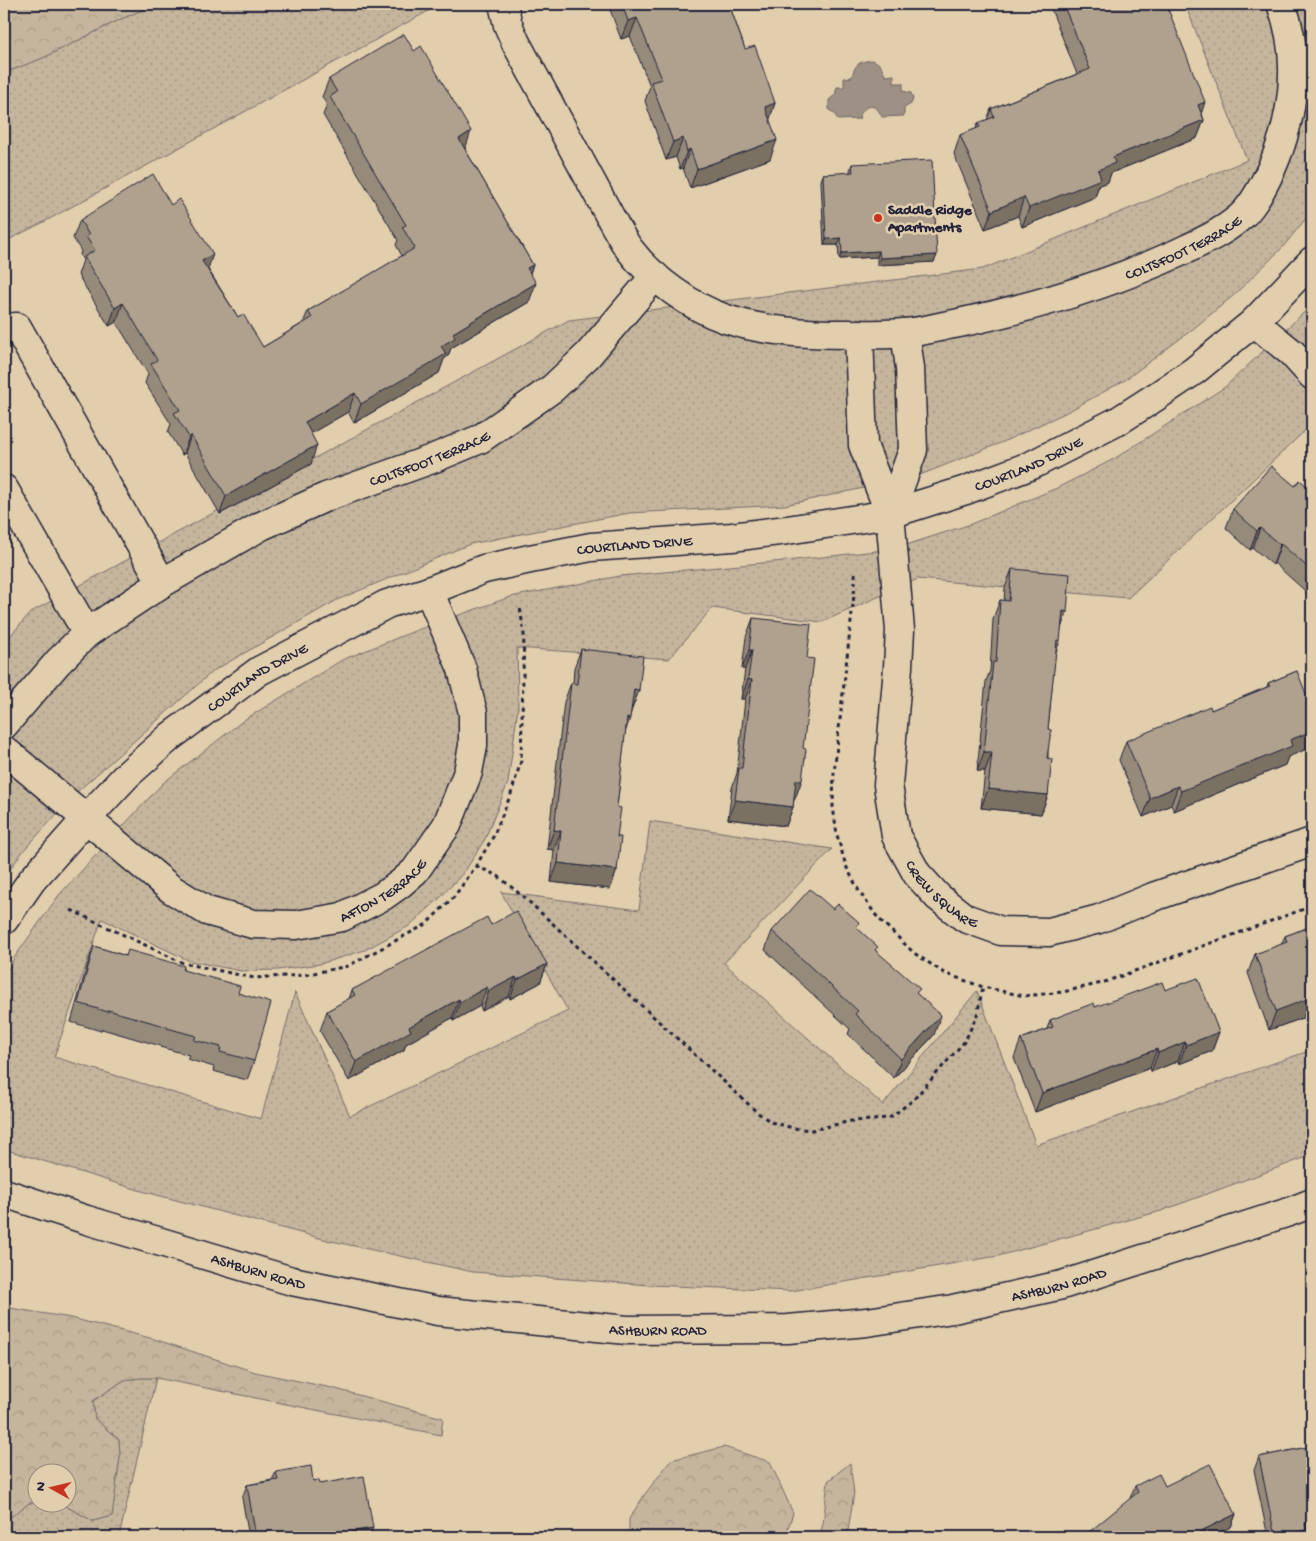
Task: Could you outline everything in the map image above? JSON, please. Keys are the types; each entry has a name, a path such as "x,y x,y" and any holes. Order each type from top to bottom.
{"street":[{"name":"COLTSFOOT TERRACE","path":"503,4 508,24 516,43 629,249 655,276 672,290 700,307 724,318 741,323 801,334 905,333 1010,312 1142,269 1210,238 1240,219 1260,192 1281,146 1288,123 1293,82 1291,44 1281,4"},
{"name":"COURTLAND DRIVE","path":"4,920 32,880 86,820 127,775 171,736 259,671 387,604 430,591 484,569 591,547 732,537 787,530 890,514 966,490 1032,465 1118,421 1194,371 1254,322 1312,260"},
{"name":"COLTSFOOT TERRACE","path":"4,724 58,662 87,633 162,583 269,523 326,497 432,459 480,439 552,388 588,355 655,276"},
{"path":"1254,322 1292,353 1312,375"},
{"path":"4,328 17,327 162,583"},
{"path":"890,514 913,450 910,368 905,333"},
{"path":"859,334 863,445 890,514"},
{"path":"4,489 87,633"},
{"name":"CREW SQUARE","path":"890,514 900,630 888,785 896,836 916,874 938,897 965,918 1001,931 1049,932 1098,919 1153,897 1312,842"},
{"name":"AFTON TERRACE","path":"86,820 171,889 207,911 253,924 296,925 342,917 383,896 414,871 447,824 468,772 473,746 473,713 462,669 430,591"},
{"path":"4,750 86,820"},
{"name":"ASHBURN ROAD","path":"4,1193 96,1223 292,1281 438,1312 627,1330 788,1329 867,1322 953,1309 1062,1285 1312,1203"}],"path":[{"path":"855,573 834,773 833,806 836,826 846,866 860,893 878,918 914,953 944,973 984,987 1024,996 1063,992 1102,983 1312,906"},
{"path":"476,866 498,876 527,900 758,1113 771,1122 793,1128 812,1130 851,1121 874,1120 891,1116 913,1100 965,1041 976,1015 984,987"}],"green space":[{"path":"4,4 156,4 119,20 43,58 4,73"},
{"path":"156,4 441,4 4,242 4,73 43,58 119,20"},
{"path":"1185,4 1312,4 1312,211 1282,248 1234,295 1193,329 1125,380 1069,411 1003,442 915,477 785,505 629,513 470,544 337,600 213,671 79,790 24,850 4,877 4,643 31,612 569,320 983,269 1247,160"},
{"path":"1312,305 1312,424 1128,598 918,579 822,622 712,608 669,659 517,648 518,707 508,783 485,839 465,871 439,899 409,926 365,950 320,964 278,970 241,971 190,961 102,919 54,1057 261,1119 295,992 350,1116 568,1011 501,892 639,910 650,821 832,849 724,963 883,1105 977,991 1036,1145 1312,1050 1312,1155 1161,1211 998,1256 791,1291 650,1285 473,1272 327,1240 142,1191 4,1149 4,977 14,958 59,895 163,783 244,720 342,660 417,630 510,597 620,576 894,549 971,524 1057,488 1114,459 1225,387"},
{"path":"4,1307 71,1318 154,1339 255,1372 332,1388 443,1418 441,1435 156,1378 124,1380 93,1401 95,1419 119,1440 120,1457 112,1516 93,1521 78,1513 78,1464 28,1464 28,1504 4,1522"},
{"path":"156,1378 119,1537 4,1537 4,1522 28,1504 28,1514 78,1513 93,1521 112,1516 120,1457 119,1440 95,1419 93,1401 124,1380"},
{"path":"724,1447 770,1462 793,1513 785,1537 629,1537 629,1519 671,1460"},
{"path":"850,1463 854,1493 847,1537 819,1537 823,1524 828,1481"}],"shaded area":[{"path":"872,60 881,66 885,76 894,75 894,83 903,83 903,91 911,93 913,99 911,104 904,108 904,116 882,117 876,109 870,106 863,110 859,119 838,120 834,113 829,110 829,100 835,95 837,87 844,87 844,78 852,77 854,69 858,64"}],"building":[{"path":"622,4 729,4 745,49 755,46 775,103 765,107 777,140 697,169 690,149 687,151 683,138 673,142 651,82 662,79 637,18 628,21"},
{"path":"1063,4 1166,4 1205,102 1198,105 1204,120 1113,157 1115,163 1098,170 1101,179 1029,208 1024,197 992,211 960,135 980,127 978,123 994,117 991,109 1090,69"},
{"path":"404,34 414,51 421,46 471,131 459,139 533,265 527,268 536,283 453,333 455,338 441,346 446,354 361,404 355,393 305,422 317,445 226,496 191,435 189,437 174,413 180,410 151,364 157,360 123,303 115,308 84,257 95,250 86,237 89,235 80,220 153,174 171,205 179,199 213,254 202,261 238,317 243,314 263,347 312,318 308,311 415,248 402,227 406,225 330,97 337,92 329,79"},
{"name":"Saddle Ridge Apartments","path":"932,160 937,255 880,258 879,251 842,253 841,238 826,239 823,174 853,172 852,164"},
{"path":"1271,466 1295,486 1300,480 1312,491 1312,571 1260,528 1257,531 1233,509"},
{"path":"1012,569 1070,574 1067,612 1063,611 1060,641 1057,640 1048,729 1051,730 1047,758 1052,759 1048,795 988,789 992,752 984,752 993,662 996,662 1000,600 1009,601"},
{"path":"753,618 811,624 807,658 814,659 803,748 806,749 802,780 796,780 793,807 735,800 739,768 742,768 752,680 748,679 752,650 749,650"},
{"path":"581,649 643,656 639,690 634,689 630,718 627,718 617,807 621,808 617,837 621,837 617,870 558,863 561,831 554,830 571,683 577,684"},
{"path":"1297,671 1312,709 1312,731 1290,740 1292,746 1263,758 1181,791 1178,786 1150,798 1126,741 1210,706 1211,710 1270,686 1268,683"},
{"path":"810,889 833,909 838,904 860,923 856,927 878,947 875,950 920,989 916,993 941,1015 901,1059 855,1014 858,1011 772,931"},
{"path":"516,911 547,964 517,980 516,977 489,991 487,987 460,1002 459,999 409,1027 411,1031 356,1062 327,1011 355,995 352,990 487,917 491,925"},
{"path":"1312,926 1312,994 1309,995 1310,998 1276,1011 1255,954 1287,942 1285,936"},
{"path":"94,946 126,956 128,950 184,966 183,970 240,986 238,993 271,1003 254,1061 220,1052 221,1047 194,1040 196,1036 78,1003"},
{"path":"1198,978 1219,1032 1186,1045 1185,1042 1158,1053 1157,1049 1042,1093 1021,1039 1053,1027 1050,1020 1094,1003 1095,1007 1162,982 1165,990"},
{"path":"1312,1446 1312,1523 1305,1523 1306,1530 1275,1537 1259,1457"},
{"path":"1210,1464 1236,1514 1199,1532 1201,1537 1083,1537 1138,1492 1135,1486 1159,1474 1165,1486"},
{"path":"311,1466 313,1481 319,1480 320,1484 364,1476 373,1528 349,1532 350,1537 256,1537 247,1485 278,1480 276,1472"}],"place":[{"name":"Saddle Ridge Apartments","path":"878,218"}]}
